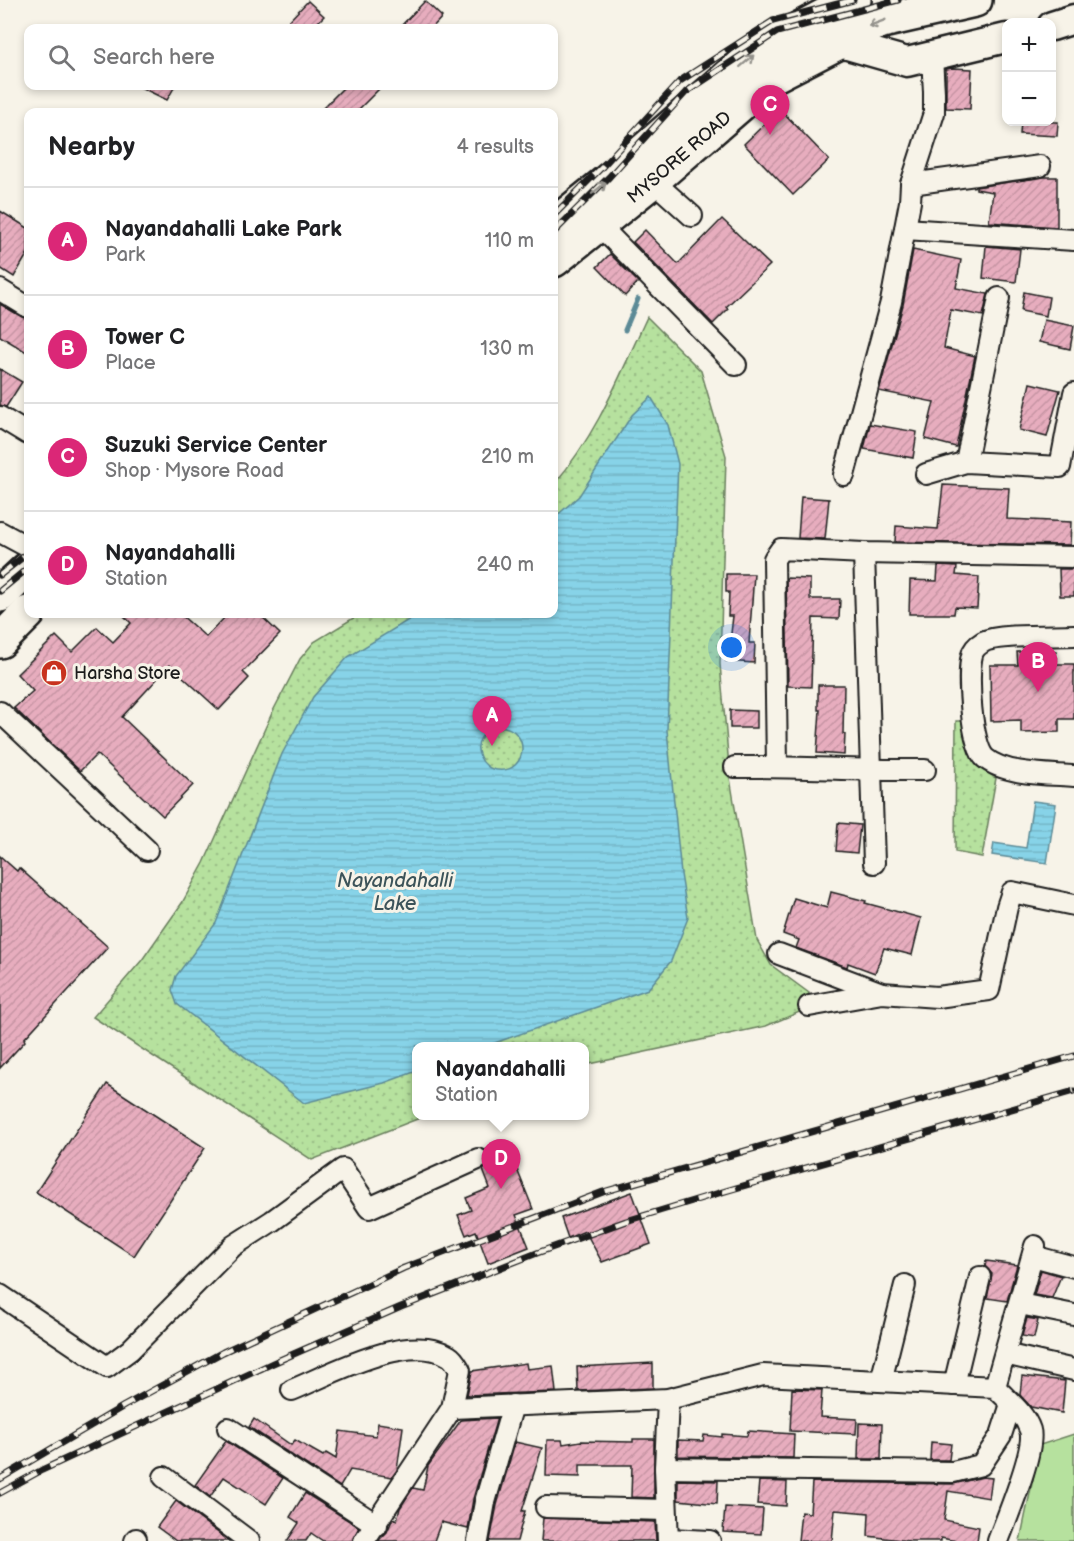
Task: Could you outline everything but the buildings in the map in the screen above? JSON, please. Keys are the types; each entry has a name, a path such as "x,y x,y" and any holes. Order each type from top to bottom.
{"highway":[{"name":"MYSORE ROAD","path":"558,222 629,164 758,51 811,14 854,0"},
{"name":"MYSORE ROAD","path":"558,257 652,181 773,76 878,22 975,0"},
{"path":"0,595 24,573"},
{"path":"0,640 24,618"}],"street":[{"path":"1056,25 1074,19"},
{"path":"837,42 907,62 1002,39"},
{"path":"844,475 891,302 910,202 911,184 933,113 932,57"},
{"path":"911,184 1040,166"},
{"path":"652,181 692,216"},
{"path":"598,224 736,365"},
{"path":"905,229 1074,240"},
{"path":"0,290 24,305"},
{"path":"966,462 999,298"},
{"path":"926,474 966,462 1067,467 1074,393"},
{"path":"0,417 24,432"},
{"path":"0,531 24,545"},
{"path":"777,766 774,559 781,549 1074,557"},
{"path":"864,553 874,862"},
{"path":"1074,635 991,639 978,646 971,657 971,719 984,757 994,763 1016,771 1074,776"},
{"path":"0,712 147,850"},
{"path":"735,767 777,766 870,771 925,770"},
{"path":"809,1006 882,993 937,997 989,990 1012,892 1074,905"},
{"path":"779,954 882,993"},
{"path":"0,1295 107,1368 130,1350 233,1246 272,1221 343,1169 369,1208 478,1159"},
{"path":"995,1387 1034,1251 1074,1267"},
{"path":"954,1385 980,1277"},
{"path":"881,1381 905,1285"},
{"path":"1020,1304 1074,1315"},
{"path":"292,1390 377,1354 410,1349 438,1351 452,1357 460,1370 452,1408 364,1541"},
{"path":"1005,1354 1074,1370"},
{"path":"452,1408 668,1399 763,1375 995,1387 1011,1404 1017,1407 1031,1431 1027,1463 998,1541"},
{"path":"668,1399 665,1468 668,1540 710,1541"},
{"path":"665,1468 953,1472 981,1465 1001,1435 1011,1404"},
{"path":"478,1541 485,1502 513,1405"},
{"path":"228,1428 376,1525"},
{"path":"164,1477 249,1541"},
{"path":"546,1507 666,1510"}],"green space":[{"name":"Nayandahalli Lake","path":"647,317 701,371 726,456 720,664 730,778 757,940 771,965 809,993 802,1011 766,1026 589,1064 589,1042 412,1042 412,1120 415,1120 312,1160 93,1017 142,960 182,903 204,863 272,713 300,659 314,642 353,618 558,618 558,479 583,445 617,382"},
{"path":"956,721 964,721 977,766 996,778 982,857 955,852"},
{"path":"1074,1434 1074,1541 1020,1541 1040,1445"}],"water":[{"name":"Nayandahalli Lake","path":"651,397 668,425 678,464 667,730 681,874 688,918 671,961 648,989 497,1042 412,1042 412,1073 384,1083 304,1103 177,1004 172,990 176,976 216,923 282,754 313,697 348,657 411,618 558,618 558,514 579,496 632,415","holes":["498,726 517,734 522,750 515,765 508,769 498,770 485,764 478,752 479,742 484,734"]},
{"path":"1033,801 1056,804 1047,863 992,855 994,843 1026,848"}],"waterway":[{"path":"625,330 638,299"}],"railway":[{"path":"558,211 602,167 680,81 773,21 853,0"},
{"path":"558,228 609,177 686,92 777,32 898,0"},
{"path":"0,575 24,556"},
{"path":"0,591 24,571"},
{"path":"0,1479 124,1406 223,1352 404,1268 603,1192 1074,1056"},
{"path":"0,1493 42,1470 273,1363 401,1307 537,1253 626,1221 1074,1091"}],"place":[{"name":"Suzuki Service Center","path":"770,135"},
{"name":"Harsha Store","path":"54,673"},
{"name":"Tower C","path":"1038,692"},
{"name":"Nayandahalli Lake Park","path":"492,746"},
{"name":"Nayandahalli","path":"501,1189"}]}
